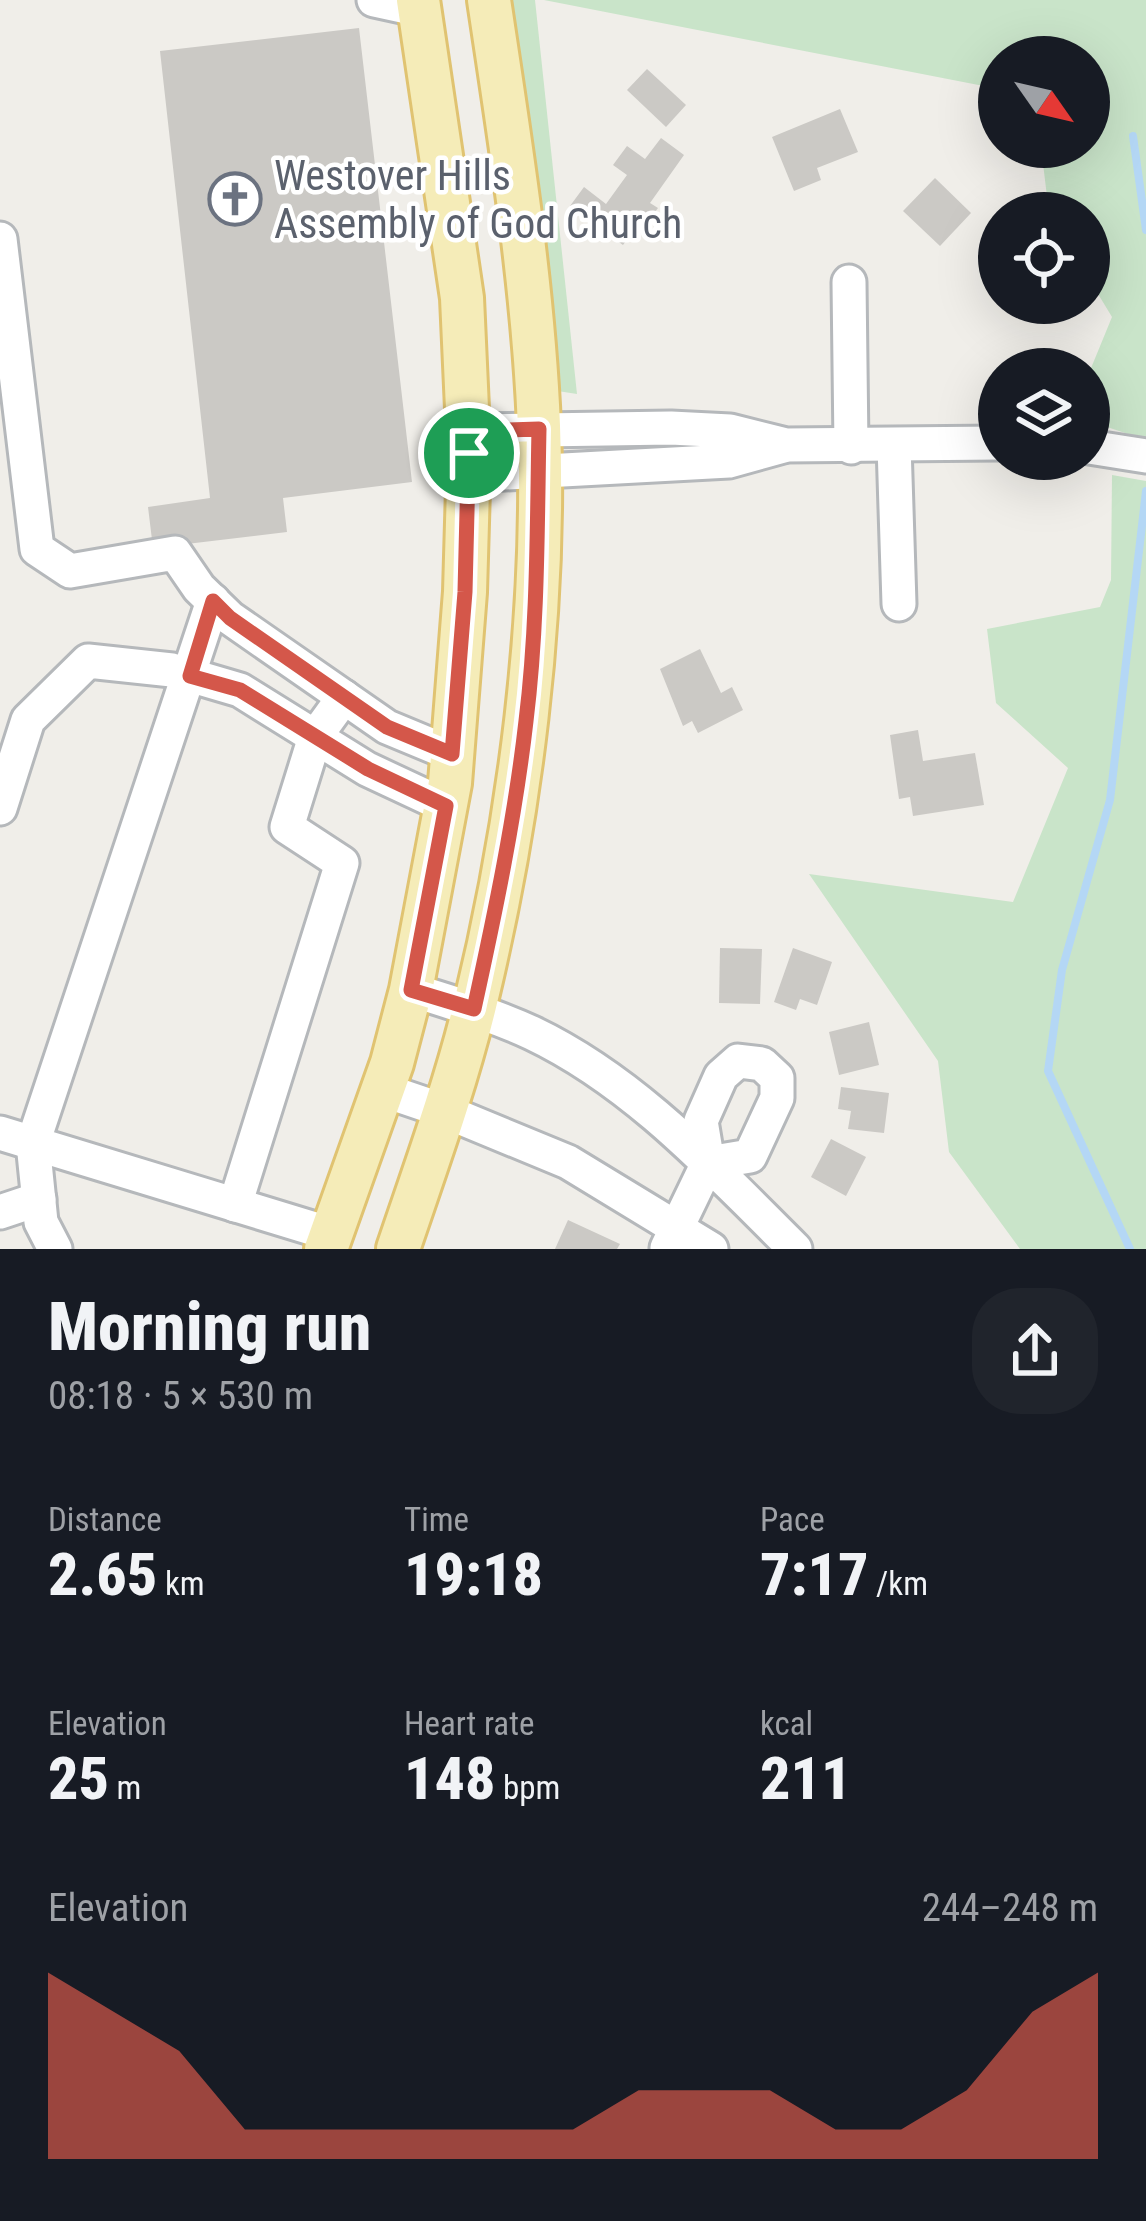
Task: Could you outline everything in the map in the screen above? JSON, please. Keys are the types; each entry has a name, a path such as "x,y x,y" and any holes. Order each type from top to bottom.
{"main road":[{"path":"398,1249 474,1009 507,856 535,616 538,450 515,172 489,0"},
{"path":"328,1242 383,1090 411,990 452,754 469,431 462,298 419,5"}],"street":[{"path":"374,0 419,5"},
{"path":"0,239 37,549 70,571 175,553 230,618 387,727 452,754"},
{"path":"849,282 851,447"},
{"path":"694,464 695,429"},
{"path":"470,475 538,450 695,429 730,431 786,446 978,444"},
{"path":"469,431 538,450 694,464 729,461 786,446"},
{"path":"894,446 899,604"},
{"path":"1110,450 1146,456"},
{"path":"55,1249 41,1222 33,1143 181,673 213,601"},
{"path":"0,808 28,720 88,661 181,673 240,690 368,769 446,806"},
{"path":"235,1205 342,863 287,827 315,737 344,697"},
{"path":"411,990 536,1035 638,1100 795,1249"},
{"path":"383,1090 568,1162 670,1238 711,1249"},
{"path":"0,1133 235,1205 328,1242"},
{"path":"670,1238 708,1163"},
{"path":"0,1212 39,1199"}],"green space":[{"path":"505,0 535,0 577,394 551,390"},
{"path":"544,0 1146,0 1146,440 1110,428 1110,348 1099,348 1112,317 1110,192 1046,192 1044,168 1110,168 1110,36 978,36 978,85"},
{"path":"1112,475 1146,481 1146,1249 1020,1249 949,1152 938,1061 809,874 1013,902 1068,768 996,703 987,629 1100,607 1111,580"}],"building":[{"path":"359,28 412,482 283,498 287,532 153,548 148,507 210,498 160,51"},
{"path":"647,69 686,105 666,127 627,90"},
{"path":"840,109 858,152 817,168 821,180 794,191 772,137"},
{"path":"661,138 684,155 650,203 658,208 623,245 570,206 584,187 606,204 627,175 613,165 627,146 645,159"},
{"path":"935,178 971,213 940,246 903,211"},
{"path":"700,649 721,693 732,687 743,710 698,733 692,721 683,726 660,669"},
{"path":"918,730 923,761 975,753 984,805 913,816 910,797 899,799 890,735"},
{"path":"720,948 762,949 760,1004 719,1003"},
{"path":"793,948 832,962 817,1005 800,999 796,1010 774,1002"},
{"path":"869,1022 879,1065 839,1075 829,1032"},
{"path":"841,1087 889,1093 884,1133 848,1129 851,1111 838,1109"},
{"path":"831,1139 866,1157 846,1196 811,1177"},
{"path":"568,1220 620,1244 617,1249 555,1249"}],"waterway":[{"path":"1133,136 1146,230"},
{"path":"1130,1249 1048,1071 1062,970 1110,800 1146,491"}],"place":[{"name":"Westover Hills Assembly of God Church","path":"235,199"}],"route":[{"path":"539,429 535,616 526,720 507,856 474,1009 411,990 446,806 368,769 240,690 190,676 213,601 230,618 387,727 452,754 465,592 469,453 469,431 539,429"}]}
